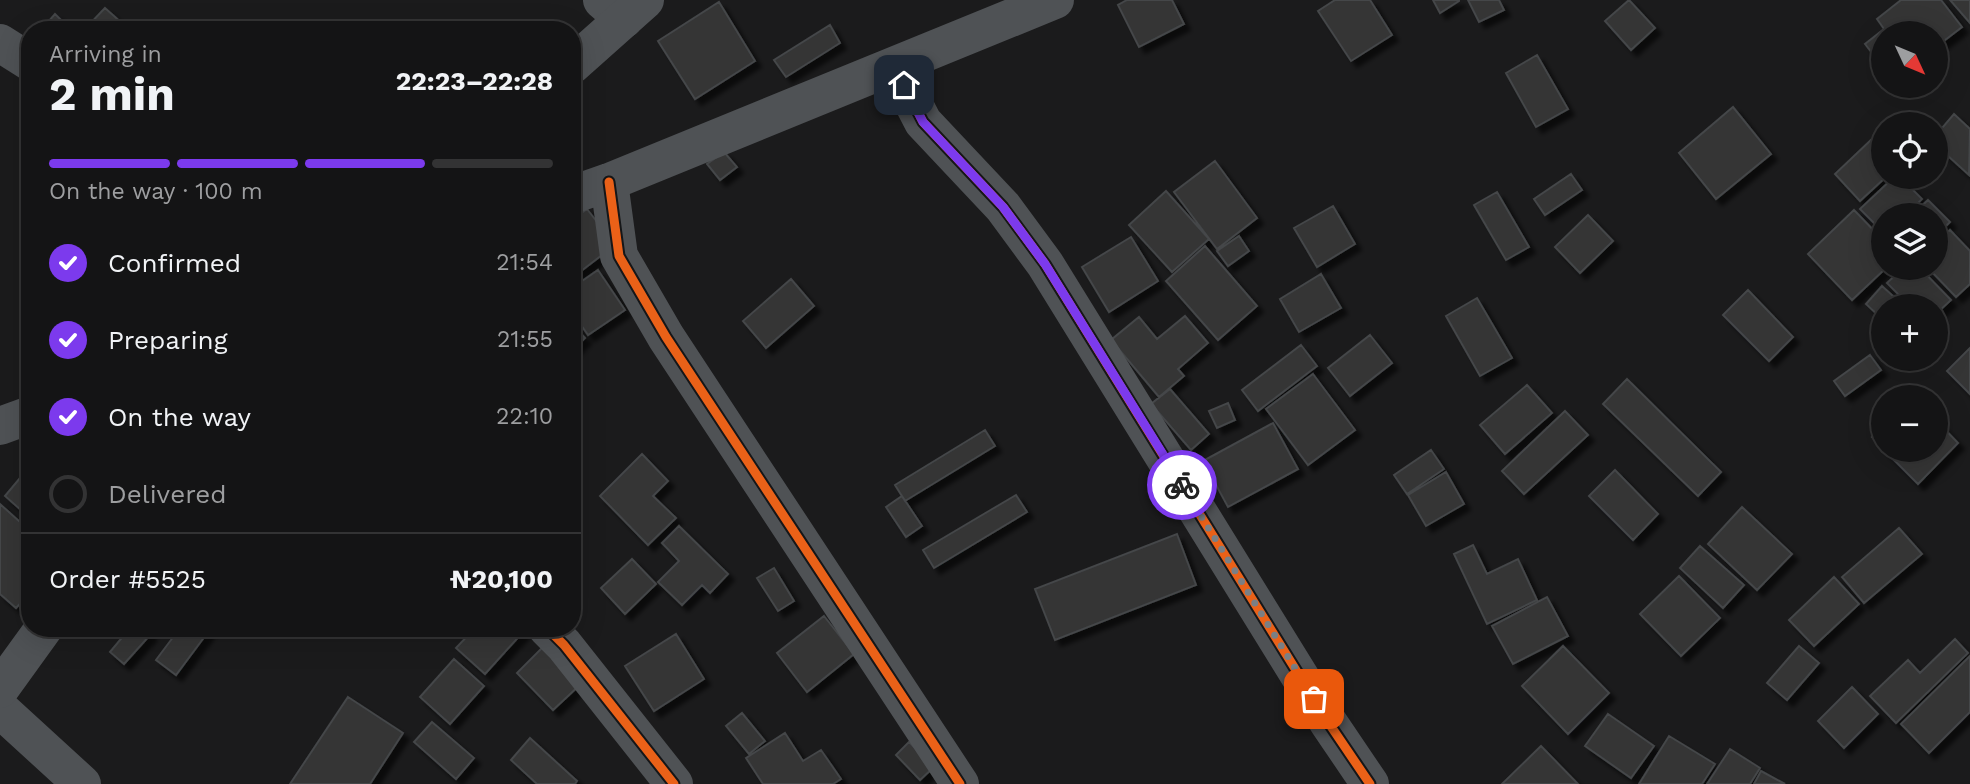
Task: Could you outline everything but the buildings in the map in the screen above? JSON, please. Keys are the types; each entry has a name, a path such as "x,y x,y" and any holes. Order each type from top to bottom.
{"street":[{"path":"581,192 1055,0"},
{"path":"581,55 623,6"},
{"path":"0,43 21,56"},
{"path":"894,66 923,122 1003,207 1045,264 1328,722 1370,784"},
{"path":"609,182 619,256 666,337 960,784"},
{"path":"0,426 21,418"},
{"path":"5,669 35,637"},
{"path":"556,637 674,784"},
{"path":"0,709 82,784"}],"cycle path":[{"path":"894,66 923,122 1003,207 1045,264 1328,722 1370,784"},
{"path":"609,182 619,256 666,337 960,784"},
{"path":"556,637 674,784"}],"way so far":[{"path":"1182,485 1314,699"}],"route":[{"path":"904,85 923,122 1003,207 1045,264 1182,485"}]}
